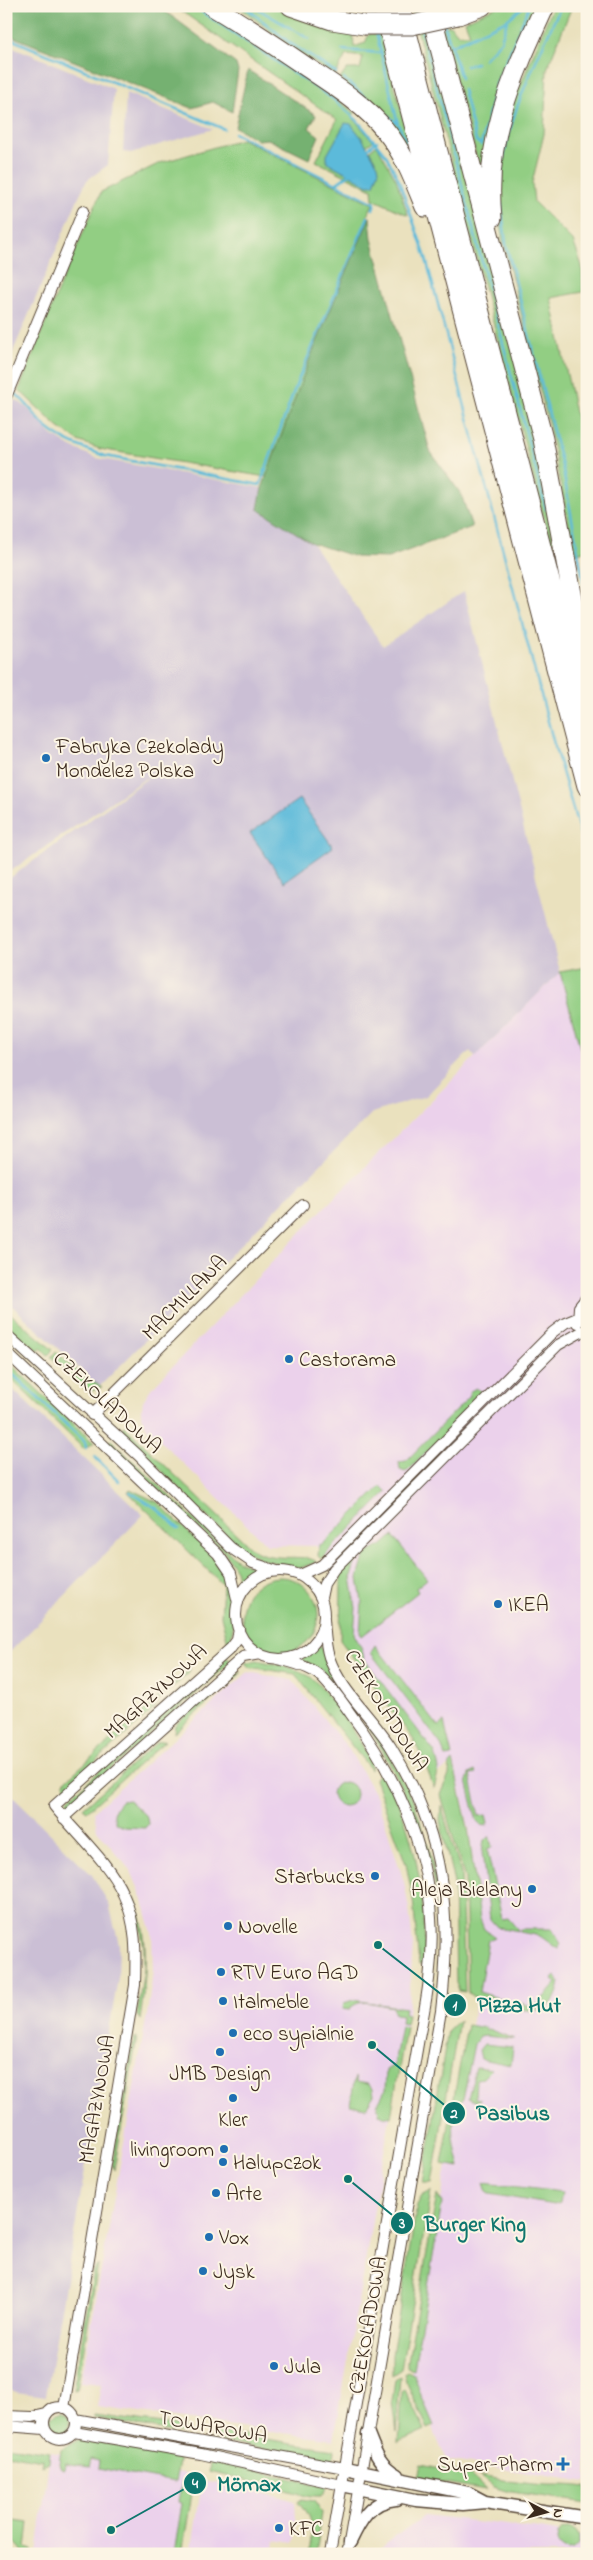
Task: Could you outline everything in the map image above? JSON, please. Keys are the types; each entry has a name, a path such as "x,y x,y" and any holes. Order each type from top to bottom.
{"highway":[{"path":"212,6 255,32 338,88 385,130 402,153 413,176 456,284"},
{"path":"226,6 255,32"},
{"path":"291,6 321,17 364,25 412,24 458,15 482,6"},
{"path":"383,6 587,786"},
{"path":"400,6 587,722"},
{"path":"429,6 479,202 504,288 550,472 587,674"},
{"path":"504,288 492,219 491,161 498,122 506,95 545,6"}],"street":[{"path":"6,397 83,210"},
{"name":"MACMILLANA","path":"92,1415 303,1205"},
{"path":"321,1598 310,1582 300,1575 277,1571 268,1572 252,1581 241,1595 236,1616 239,1629 247,1644 260,1654 277,1659 297,1656 309,1649 318,1638 324,1619 321,1598 324,1584 330,1573 558,1345 585,1333 577,1318 579,1307 587,1297"},
{"path":"300,1575 322,1565 553,1332 565,1323 577,1318"},
{"name":"CZEKOLADOWA","path":"6,1334 131,1449 158,1478 242,1558 277,1571"},
{"name":"CZEKOLADOWA","path":"6,1352 218,1554 231,1573 238,1603"},
{"path":"493,1393 502,1401"},
{"path":"405,1480 414,1490"},
{"name":"CZEKOLADOWA","path":"324,1619 326,1648 333,1667 392,1749 409,1779 425,1816 439,1868 447,1918 446,1970 441,2011 348,2548"},
{"name":"MAGAZYNOWA","path":"64,2408 135,1985 137,1950 133,1925 123,1894 107,1869 54,1806 231,1648 237,1640 239,1629"},
{"name":"MAGAZYNOWA","path":"63,1818 243,1657 260,1654"},
{"name":"CZEKOLADOWA","path":"277,1659 300,1665 320,1676 338,1696 378,1752 410,1824 424,1865 431,1916 428,1994 330,2554"},
{"path":"6,2416 33,2417 46,2414 55,2408 64,2408 71,2412 76,2419 74,2432 66,2439 58,2440 50,2437 44,2429 46,2414"},
{"name":"TOWAROWA","path":"76,2419 345,2468"},
{"path":"6,2426 44,2429"},
{"name":"TOWAROWA","path":"74,2432 201,2454 342,2485"},
{"path":"368,2434 378,2460 387,2470 406,2479"},
{"path":"345,2468 468,2493 485,2502"},
{"path":"342,2485 403,2498 463,2504 485,2502 587,2518"},
{"path":"348,2548 370,2509 381,2502 403,2498"}],"shaded area":[{"path":"6,44 114,89 108,165 87,180 6,368"},
{"path":"126,93 213,129 131,153 123,152"},
{"path":"15,399 26,407 52,435 71,447 96,458 262,488 258,509 312,543 383,646 464,591 560,972 475,1057 470,1051 426,1096 372,1113 99,1387 6,1300 6,881 182,753 6,874 6,419"},
{"path":"560,972 587,1074 587,2482 446,2460 411,2375 484,1950 469,1828 454,1763 434,1776 416,1738 373,1681 348,1625 341,1574 337,1569 316,1546 267,1545 147,1428 141,1416 143,1401 150,1390 322,1210"},
{"path":"6,1383 143,1515 6,1656"},
{"path":"248,1672 292,1680 348,1748 377,1798 404,1882 409,1909 413,1945 408,2014 334,2440 97,2407 101,2384 81,2382 148,2009 153,1970 152,1933 142,1897 131,1871 97,1830 94,1811"},
{"path":"6,1790 92,1875 109,1904 119,1944 118,1978 46,2396 16,2392 6,2387"},
{"path":"50,2452 195,2475 183,2547 192,2548 202,2482 236,2484 295,2501 296,2519 293,2543 275,2540 273,2554 37,2554"},
{"path":"424,2515 540,2529 587,2537 587,2554 373,2554"}],"green space":[{"path":"6,6 158,6 236,64 238,71 232,112 213,102 192,108 6,34"},
{"path":"174,6 199,6 329,93 355,113 352,117 373,141 366,146 369,151 376,145 378,147 396,179 408,215 373,199 372,189 316,161 337,120"},
{"path":"238,6 274,6 291,14 353,33 354,47 365,43 369,34 381,34 414,159 340,79 347,69 360,69 363,57 346,55 335,76 293,49"},
{"path":"411,6 424,6 532,421 563,592"},
{"path":"498,6 540,6 484,184 441,28 450,25 458,34 470,34 465,21"},
{"path":"553,6 572,6 547,69 544,134 532,183 534,202 573,241 582,266 583,292 551,298 578,427 587,506 587,550 574,554 548,422 502,238 497,176 510,110"},
{"path":"248,70 316,115 309,128 319,136 309,159 268,139 258,140 235,127"},
{"path":"242,139 373,204 367,216 370,217 310,358 266,477 100,449 78,441 58,427 19,390 61,283 101,192 160,163"},
{"path":"370,217 372,239 430,451 461,494 472,527 388,558 356,557 312,543 258,509 262,488 310,358"},
{"path":"587,967 587,1074 560,972"},
{"path":"6,1310 53,1350 48,1355 41,1348 39,1351 6,1326"},
{"path":"56,1352 83,1376 102,1387 88,1392 51,1357"},
{"path":"6,1360 94,1443 84,1449 6,1374"},
{"path":"476,1388 481,1391 480,1399 409,1470 405,1472 400,1470 399,1462 406,1461 470,1396 469,1392"},
{"path":"124,1426 252,1549 270,1556 305,1558 317,1562 300,1568 265,1560 242,1550 121,1429"},
{"path":"111,1440 237,1560 258,1570 240,1585 236,1570 225,1553 108,1442"},
{"path":"381,1486 387,1492 321,1559 318,1556 319,1545 322,1545"},
{"path":"130,1489 159,1503 219,1563 229,1592 233,1616 233,1628 228,1643 221,1616 223,1585 128,1492"},
{"path":"393,1536 427,1579 416,1588 418,1592 362,1636 360,1633 362,1602 358,1578 365,1554 384,1544"},
{"path":"357,1557 351,1577 356,1608 354,1634 362,1649 364,1659 435,1753 439,1769 434,1788 413,1739 340,1640 341,1581 339,1571"},
{"path":"280,1577 294,1580 307,1588 315,1601 318,1615 315,1629 307,1642 294,1650 280,1653 266,1650 253,1642 245,1629 242,1615 245,1601 253,1588 266,1580"},
{"path":"320,1645 332,1676 384,1745 414,1802 430,1852 439,1894 441,1966 438,1966 439,1920 435,1886 426,1850 415,1820 384,1753 365,1721 344,1693 323,1672 301,1660"},
{"path":"375,1645 438,1726 444,1722 452,1756 446,1757 440,1743 371,1653"},
{"path":"227,1657 231,1662 68,1805 67,1800"},
{"path":"257,1660 297,1670 316,1682 336,1705 365,1750 371,1770 295,1674 249,1667 245,1663"},
{"path":"190,1669 189,1673 163,1695 152,1711 66,1788 64,1782"},
{"path":"241,1672 174,1733 175,1725 228,1678"},
{"path":"165,1741 87,1811 83,1808 157,1742"},
{"path":"453,1761 468,1828 480,1919 484,1929 495,1937 488,1940 479,1992 505,2000 501,2003 474,1997 468,1993 465,1879 441,1795 449,1775 450,1764"},
{"path":"381,1770 403,1815 417,1864 423,1915 424,1965 419,1965 413,1899 406,1864 375,1779"},
{"path":"475,1771 476,1774 470,1775 479,1816 486,1815 488,1823 486,1826 480,1825 477,1822 467,1781 469,1774"},
{"path":"344,1782 352,1786 356,1794 352,1802 344,1806 336,1802 332,1794 336,1786"},
{"path":"129,1800 147,1817 148,1824 145,1828 125,1827 116,1824 114,1812 117,1806 121,1801"},
{"path":"441,1805 461,1873 465,1992 459,1991 456,1983 454,1883 440,1821"},
{"path":"489,1836 492,1847 487,1849 502,1919 508,1918 519,1931 497,1927 490,1919 482,1852 484,1841"},
{"path":"135,1898 140,1913 145,1944 145,1974 140,2020 137,2015 144,1970 144,1948"},
{"path":"520,1929 552,1929 561,1944 558,1949 540,1936 520,1932"},
{"path":"555,1976 560,1982 557,1994 546,2008 530,2010 501,2005 506,2002 523,2005 523,2003 533,2009 557,1983 552,1979"},
{"path":"353,2000 370,2003 358,2003 350,2010 343,2009 344,2003"},
{"path":"380,2004 405,2008 404,2013 408,2014 406,2024 401,2023 402,2015 395,2014 392,2007"},
{"path":"459,2020 432,2183 423,2183 448,2030"},
{"path":"467,2025 486,2028 485,2031 488,2029 514,2039 485,2036 479,2037 474,2044 463,2099 455,2114 454,2132 460,2167 442,2164"},
{"path":"401,2026 406,2027 391,2117 383,2116 379,2113 377,2105 385,2090 386,2070 394,2065"},
{"path":"137,2037 114,2170 112,2165 134,2039"},
{"path":"484,2044 513,2047 511,2065 481,2059 479,2050"},
{"path":"476,2067 492,2069 483,2078 476,2079 475,2098 481,2099 477,2102 468,2098"},
{"path":"355,2077 357,2082 368,2084 373,2089 374,2095 366,2108 350,2105"},
{"path":"484,2183 562,2192 560,2203 554,2205 490,2194 487,2192"},
{"path":"431,2191 401,2369 392,2375 392,2355 417,2205 422,2196"},
{"path":"437,2194 442,2203 414,2369 407,2367"},
{"path":"98,2265 77,2389 73,2390 94,2270"},
{"path":"407,2371 414,2374 434,2426 428,2429 406,2381 404,2373"},
{"path":"400,2376 396,2432 392,2401 395,2380"},
{"path":"405,2389 425,2430 399,2442 402,2392"},
{"path":"60,2413 67,2416 70,2423 67,2430 60,2433 53,2430 50,2423 53,2416"},
{"path":"94,2415 185,2427 183,2434 94,2418"},
{"path":"210,2431 334,2449 333,2461 217,2441"},
{"path":"81,2438 180,2456 175,2482 98,2468 99,2461 91,2459 89,2467 65,2463 64,2469 61,2468 59,2464 61,2450"},
{"path":"6,2446 50,2452 49,2463 42,2466 43,2460 6,2454"},
{"path":"215,2461 327,2487 321,2496 312,2496 209,2472 212,2462"},
{"path":"421,2465 470,2475 486,2490 418,2478"},
{"path":"195,2475 182,2554 174,2554 182,2503 178,2502 182,2482"},
{"path":"479,2476 531,2484 587,2487 587,2503 506,2491 493,2487"},
{"path":"303,2499 314,2501 322,2513 316,2554 309,2554 311,2526 307,2515 298,2502"},
{"path":"6,2520 29,2523 26,2548 32,2550 32,2554 25,2554 6,2531"},
{"path":"568,2528 576,2531 579,2539 576,2547 568,2550 560,2547 557,2539 560,2531"}],"water":[{"path":"345,123 351,124 362,138 378,165 379,170 374,185 368,185 327,162 327,155"},
{"path":"299,799 333,847 284,882 250,833"}],"waterway":[{"path":"193,6 333,99 357,120 386,155 398,178 425,255 554,744 587,857"},
{"path":"244,6 290,43 336,73"},
{"path":"253,6 309,39"},
{"path":"370,6 373,17"},
{"path":"415,6 418,16"},
{"path":"451,46 507,20 524,6"},
{"path":"463,90 476,141 481,145 496,85 529,6"},
{"path":"500,193 506,144 513,121 530,74 561,6"},
{"path":"484,59 501,41 507,21"},
{"path":"444,24 461,78"},
{"path":"422,31 546,509"},
{"path":"376,32 398,124 407,142"},
{"path":"6,37 224,129"},
{"path":"342,50 382,53"},
{"path":"466,66 476,63"},
{"path":"344,79 398,124"},
{"path":"234,133 375,203 373,209"},
{"path":"366,150 377,141"},
{"path":"337,183 351,173"},
{"path":"501,204 506,244 563,470 587,601"},
{"path":"16,394 48,429 63,439 88,450 105,456 260,485 297,383 368,217"},
{"path":"6,1368 85,1442 86,1448"},
{"path":"95,1457 119,1481"},
{"path":"130,1492 156,1508 179,1529"}],"place":[{"name":"Fabryka Czekolady Mondelez Polska","path":"46,758"},
{"name":"Castorama","path":"289,1359"},
{"name":"IKEA","path":"498,1604"},
{"name":"Starbucks","path":"375,1876"},
{"name":"Aleja Bielany","path":"532,1889"},
{"name":"Novelle","path":"228,1926"},
{"name":"Pizza Hut","path":"378,1945"},
{"name":"RTV Euro AGD","path":"221,1972"},
{"name":"Italmeble","path":"223,2001"},
{"name":"eco sypialnie","path":"233,2033"},
{"name":"Pasibus","path":"372,2045"},
{"name":"JMB Design","path":"220,2052"},
{"name":"Kler","path":"233,2098"},
{"name":"livingroom","path":"224,2149"},
{"name":"Halupczok","path":"223,2162"},
{"name":"Burger King","path":"348,2179"},
{"name":"Arte","path":"216,2193"},
{"name":"Vox","path":"209,2237"},
{"name":"Jysk","path":"203,2271"},
{"name":"Jula","path":"274,2366"},
{"name":"Super-Pharm","path":"563,2464"},
{"name":"KFC","path":"279,2528"},
{"name":"Mömax","path":"111,2530"}]}
